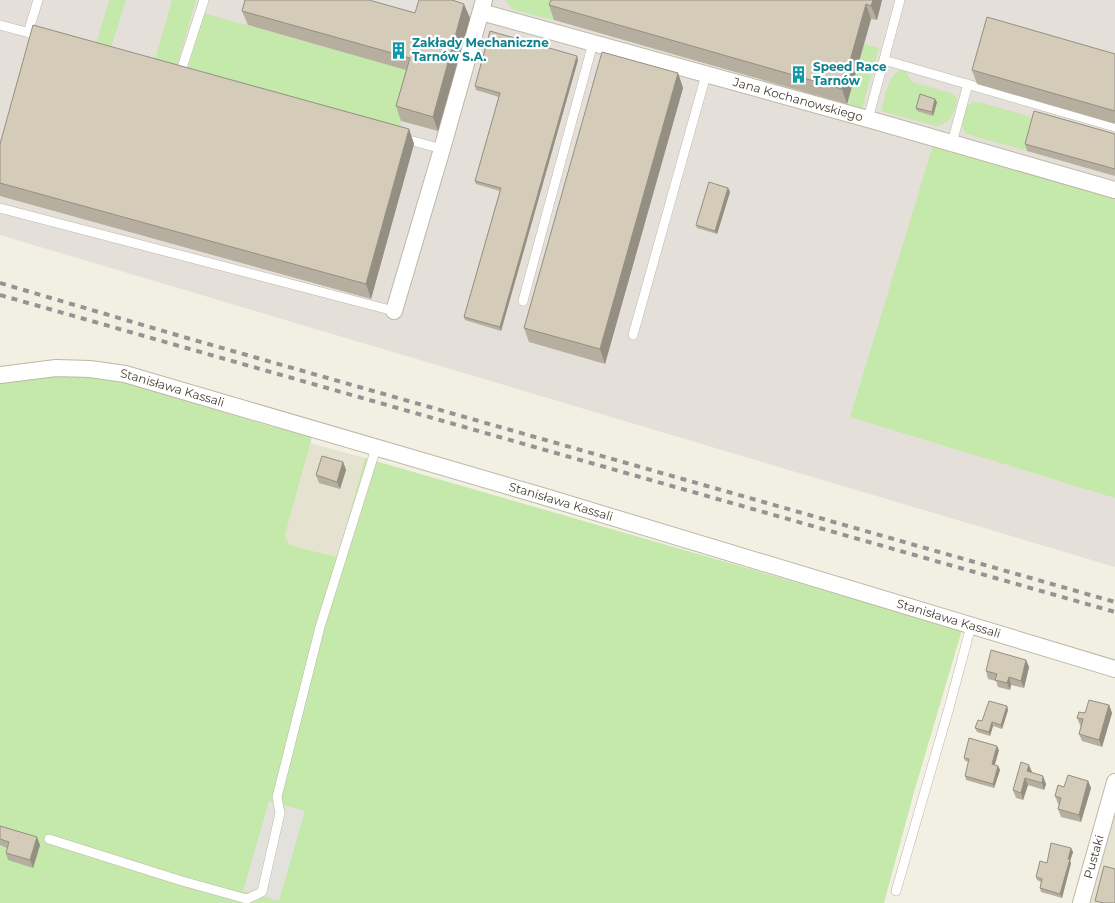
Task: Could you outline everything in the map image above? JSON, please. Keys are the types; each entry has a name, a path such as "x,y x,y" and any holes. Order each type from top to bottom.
{"street":[{"name":"Jana Kochanowskiego","path":"482,6 593,43 1115,190"},
{"path":"394,311 482,6"},
{"name":"Stanisława Kassali","path":"0,375 56,368 90,368 125,374 533,493 1115,669"},
{"name":"Pustaki","path":"1081,903 1115,782"}],"lane":[{"path":"28,33 38,0"},
{"path":"171,72 185,76 204,0"},
{"path":"868,120 900,0"},
{"path":"0,25 47,38"},
{"path":"523,301 593,43"},
{"path":"884,60 1115,127"},
{"path":"633,335 706,75"},
{"path":"952,143 968,84"},
{"path":"395,136 442,149"},
{"path":"0,208 394,311"},
{"path":"49,839 240,898 246,899 262,892 280,813 277,797 320,627 376,448"},
{"path":"896,891 971,626"}],"shaded area":[{"name":"Zakłady Mechaniczne Tarnów S.A.","path":"0,0 1115,0 1115,567 0,235"},
{"path":"353,0 428,0 422,20"},
{"path":"310,443 365,458 337,557 288,545 285,535"},
{"path":"1115,782 1115,903 1081,903"},
{"path":"269,801 305,811 279,901 243,891"}],"green space":[{"path":"109,0 126,0 111,48 96,44"},
{"path":"172,0 196,0 176,69 154,63"},
{"path":"505,0 560,0 554,20 514,10"},
{"path":"203,13 415,72 399,130 187,72"},
{"path":"864,44 879,48 862,108 847,104"},
{"path":"901,70 906,71 912,82 954,95 957,99 956,104 948,121 936,126 881,111 890,82 893,76"},
{"path":"973,102 983,103 1037,119 1027,151 967,134 962,126 962,116 969,104"},
{"path":"934,142 1115,198 1115,498 850,417"},
{"path":"60,373 94,374 312,437 285,535 289,545 337,557 365,458 962,630 914,792 884,903 0,903 0,380"}],"building":[{"name":"Zakłady Mechaniczne Tarnów S.A.","path":"245,0 369,0 415,13 419,0 452,0 464,4 433,117 396,106 410,58 242,11"},
{"name":"Speed Race Tarnów","path":"551,0 873,0 871,6 866,4 842,89 549,5"},
{"path":"987,17 1115,54 1115,111 972,70"},
{"path":"33,25 409,129 366,284 0,183 0,144"},
{"path":"490,31 577,56 500,327 464,317 501,188 475,181 500,93 475,86"},
{"path":"602,52 678,73 600,349 524,328"},
{"path":"920,94 935,99 932,112 916,108"},
{"path":"1034,111 1115,134 1115,169 1025,144"},
{"path":"709,182 728,188 715,231 696,225"},
{"path":"322,456 343,462 337,482 316,475"},
{"path":"991,650 1026,660 1021,681 1009,677 1007,683 995,680 997,674 986,671"},
{"path":"1089,700 1109,705 1099,740 1079,734 1083,719 1077,718 1079,712 1085,713"},
{"path":"989,701 1007,706 1001,725 992,722 989,732 975,728 978,720 982,721"},
{"path":"969,738 997,746 992,764 998,766 993,784 965,776 969,759 964,758"},
{"path":"1021,762 1029,765 1027,771 1043,776 1042,783 1025,778 1021,793 1013,790"},
{"path":"1068,775 1088,781 1079,815 1058,809 1061,798 1055,796 1058,785 1064,787"},
{"path":"0,826 37,837 30,860 6,853 9,842 0,839"},
{"path":"1051,843 1071,848 1068,859 1070,859 1060,894 1040,888 1042,879 1036,877 1040,861 1047,863"},
{"path":"1104,866 1115,869 1115,903 1095,901"}],"railway":[{"path":"0,283 1115,602"},
{"path":"0,295 1115,612"}],"place":[{"name":"Zakłady Mechaniczne Tarnów S.A.","path":"398,50"},
{"name":"Speed Race Tarnów","path":"799,74"}]}
